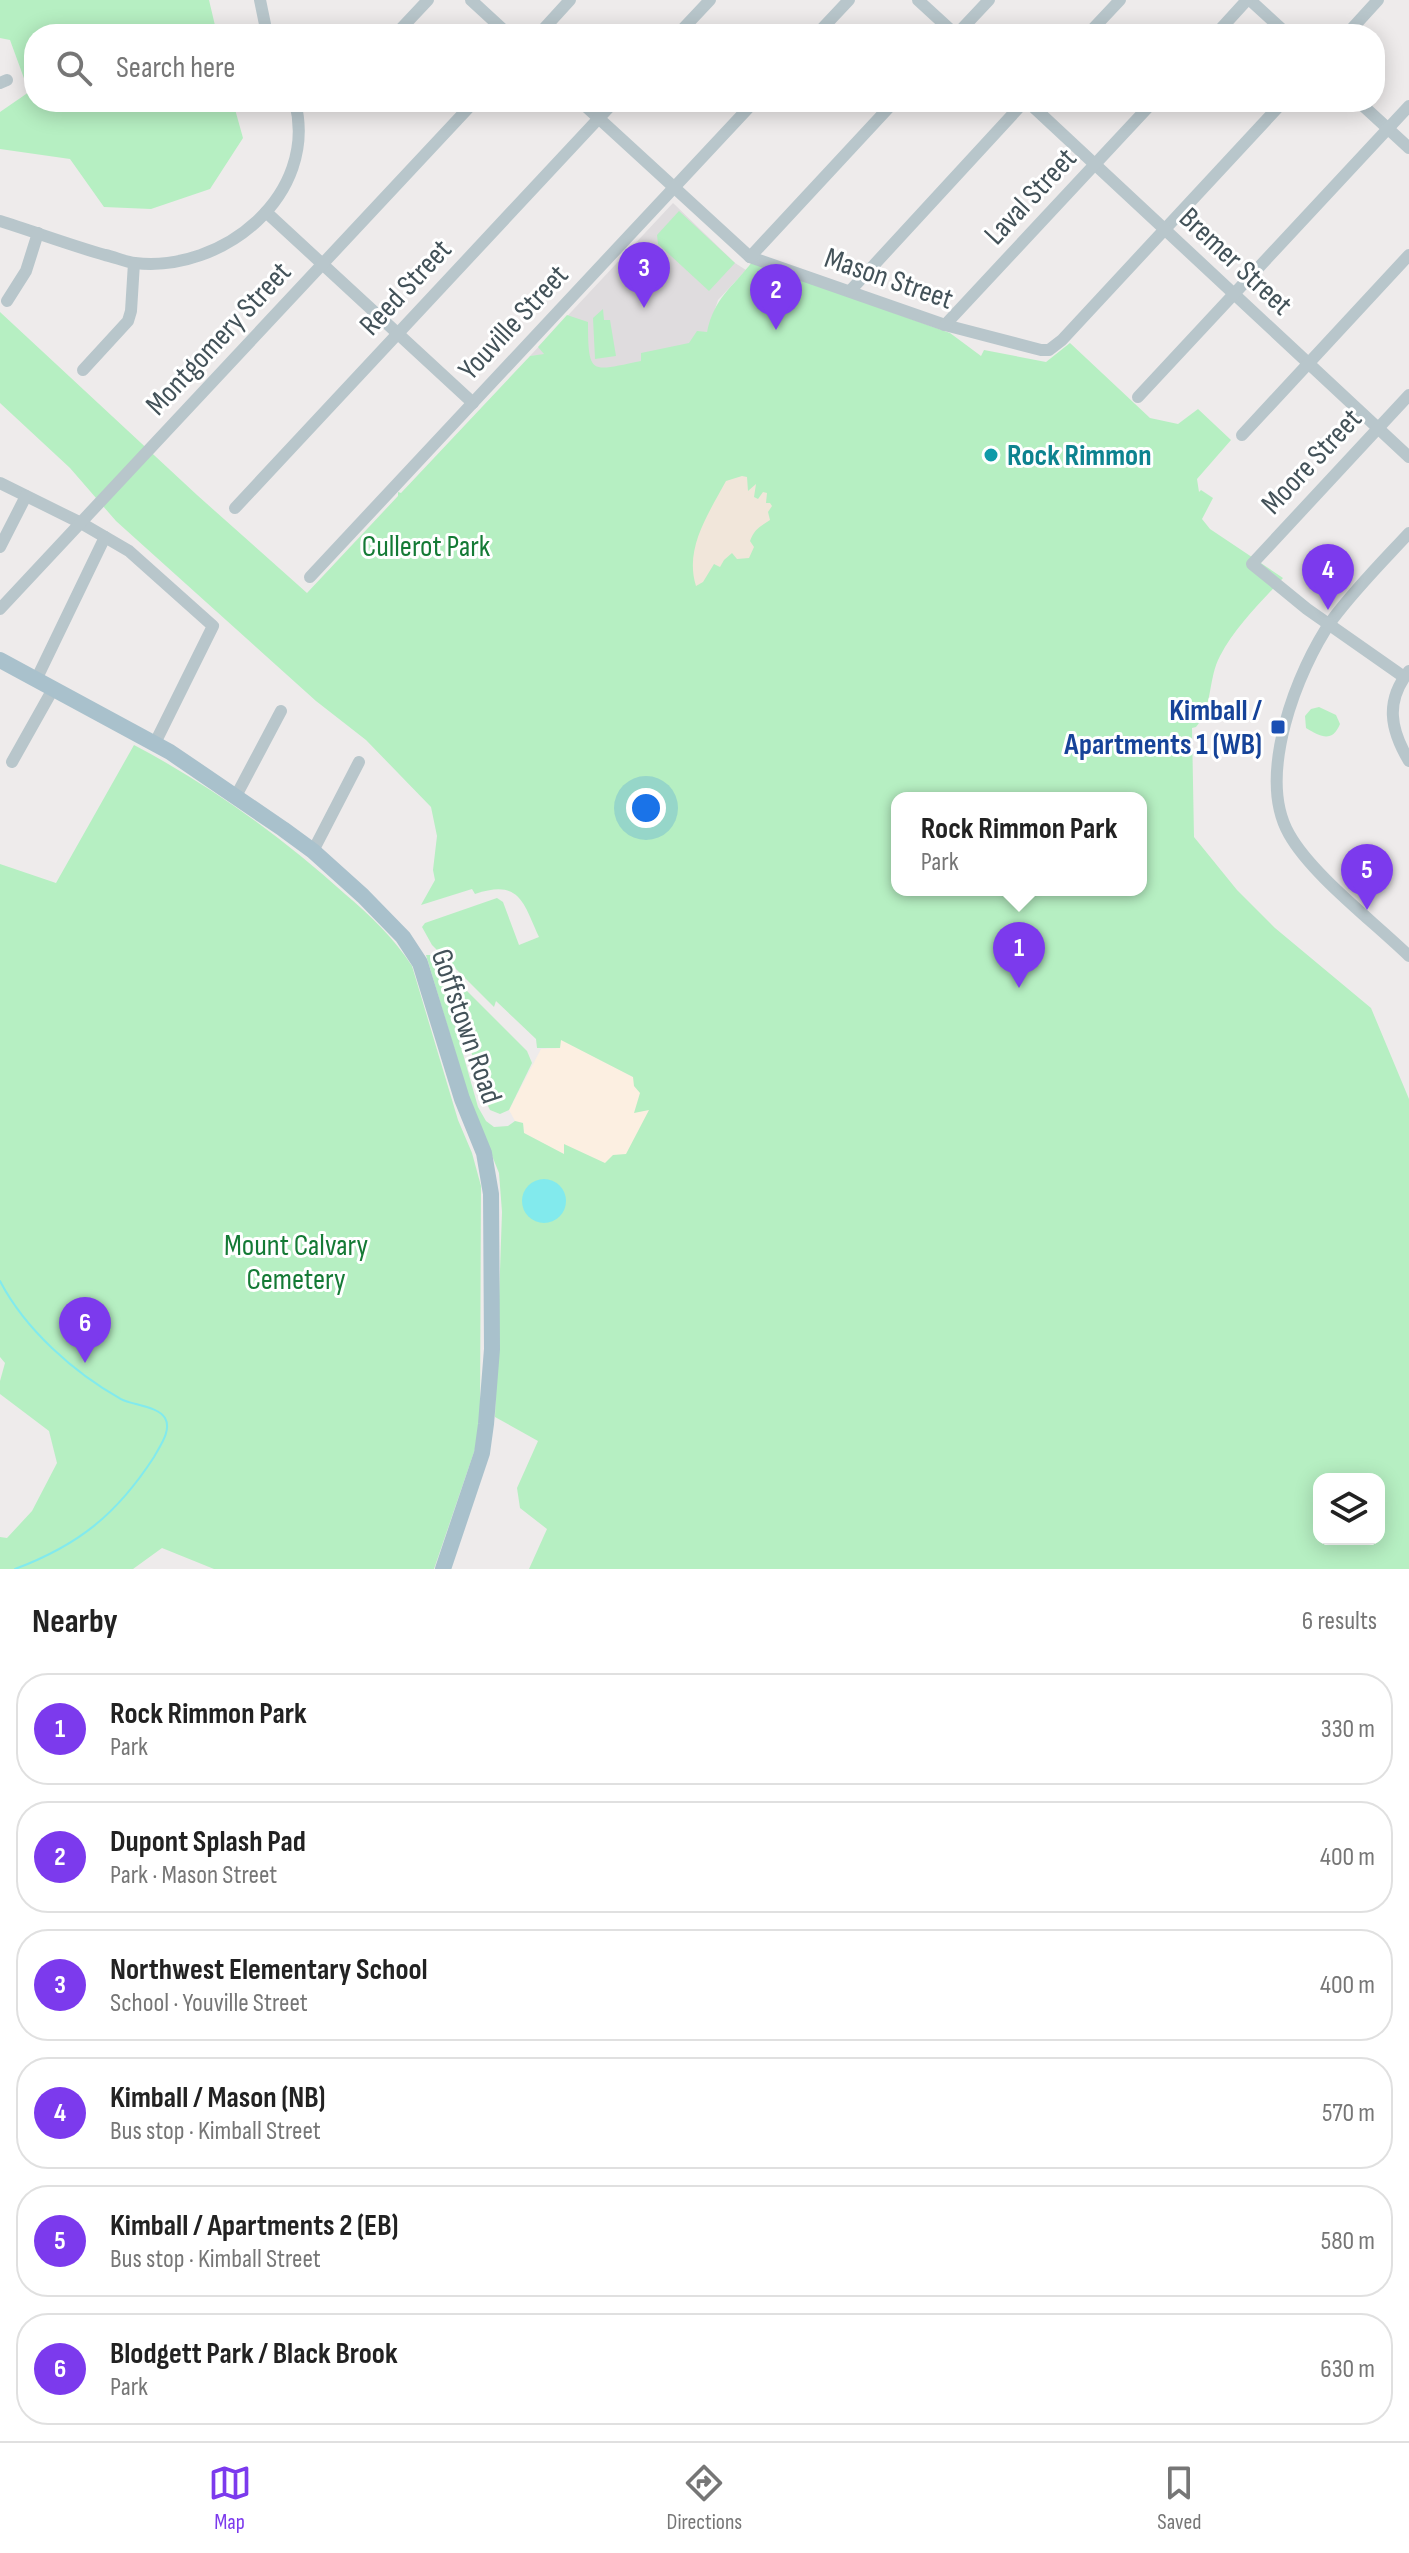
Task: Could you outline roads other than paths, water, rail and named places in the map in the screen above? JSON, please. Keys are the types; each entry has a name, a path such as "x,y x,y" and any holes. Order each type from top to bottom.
{"main road":[{"name":"Goffstown Road","path":"0,660 155,743 236,796 313,851 378,911 415,954 430,990 462,1099 487,1167 491,1194 490,1387 482,1453 443,1569"}],"street":[{"path":"260,0 265,24"},
{"path":"405,24 428,0"},
{"path":"471,0 497,24"},
{"path":"548,24 570,0"},
{"path":"687,24 710,0"},
{"path":"826,24 849,0"},
{"path":"918,0 945,24"},
{"path":"966,24 989,0"},
{"path":"1097,24 1120,0"},
{"path":"1225,24 1248,0 1276,24"},
{"path":"1356,24 1378,0"},
{"path":"1138,397 1409,106"},
{"path":"0,221 134,263 174,262 202,255 238,237 266,212 283,190 292,170 299,128 297,112"},
{"name":"Montgomery Street","path":"0,609 465,112"},
{"name":"Mason Street","path":"592,112 750,257 995,340 1049,350 1062,340 1164,228"},
{"name":"Reed Street","path":"235,508 604,112"},
{"name":"Youville Street","path":"310,577 745,112"},
{"path":"750,257 885,112"},
{"path":"850,291 1017,112"},
{"name":"Bremer Street","path":"1037,112 1409,457"},
{"name":"Laval Street","path":"945,325 1144,112"},
{"path":"1164,228 1274,112"},
{"path":"1370,112 1409,148"},
{"path":"266,212 473,403"},
{"path":"7,301 26,271 38,233"},
{"path":"1242,435 1409,255"},
{"path":"83,370 128,321 134,263"},
{"name":"Moore Street","path":"1329,624 1252,564 1409,395"},
{"path":"0,483 81,523 137,556 213,626 155,743"},
{"path":"0,547 26,496"},
{"path":"1409,533 1358,587 1329,624 1300,684 1282,739 1275,777 1278,806 1289,834 1306,857 1409,956"},
{"path":"36,680 105,537"},
{"path":"1329,624 1407,674 1394,698 1391,719 1409,761"},
{"path":"12,762 53,689"},
{"path":"236,796 281,711"},
{"path":"313,851 359,762"}],"water":[{"path":"544,1179 560,1185 566,1201 560,1217 544,1223 528,1217 522,1201 528,1185"}],"waterway":[{"path":"0,1281 37,1333 69,1363 121,1399 162,1414 167,1423 164,1438 154,1457 111,1511 59,1549 15,1569"}],"place":[{"name":"Northwest Elementary School","path":"644,308"},
{"name":"Dupont Splash Pad","path":"776,330"},
{"name":"Rock Rimmon","path":"991,455"},
{"name":"Kimball / Mason (NB)","path":"1328,610"},
{"name":"Kimball / Apartments 1 (WB)","path":"1278,727"},
{"name":"Kimball / Apartments 2 (EB)","path":"1367,910"},
{"name":"Rock Rimmon Park","path":"1019,988"},
{"name":"Blodgett Park / Black Brook","path":"85,1363"}],"park label":[{"name":"Cullerot Park","path":"426,546"},
{"name":"Mount Calvary Cemetery","path":"296,1262"}]}
